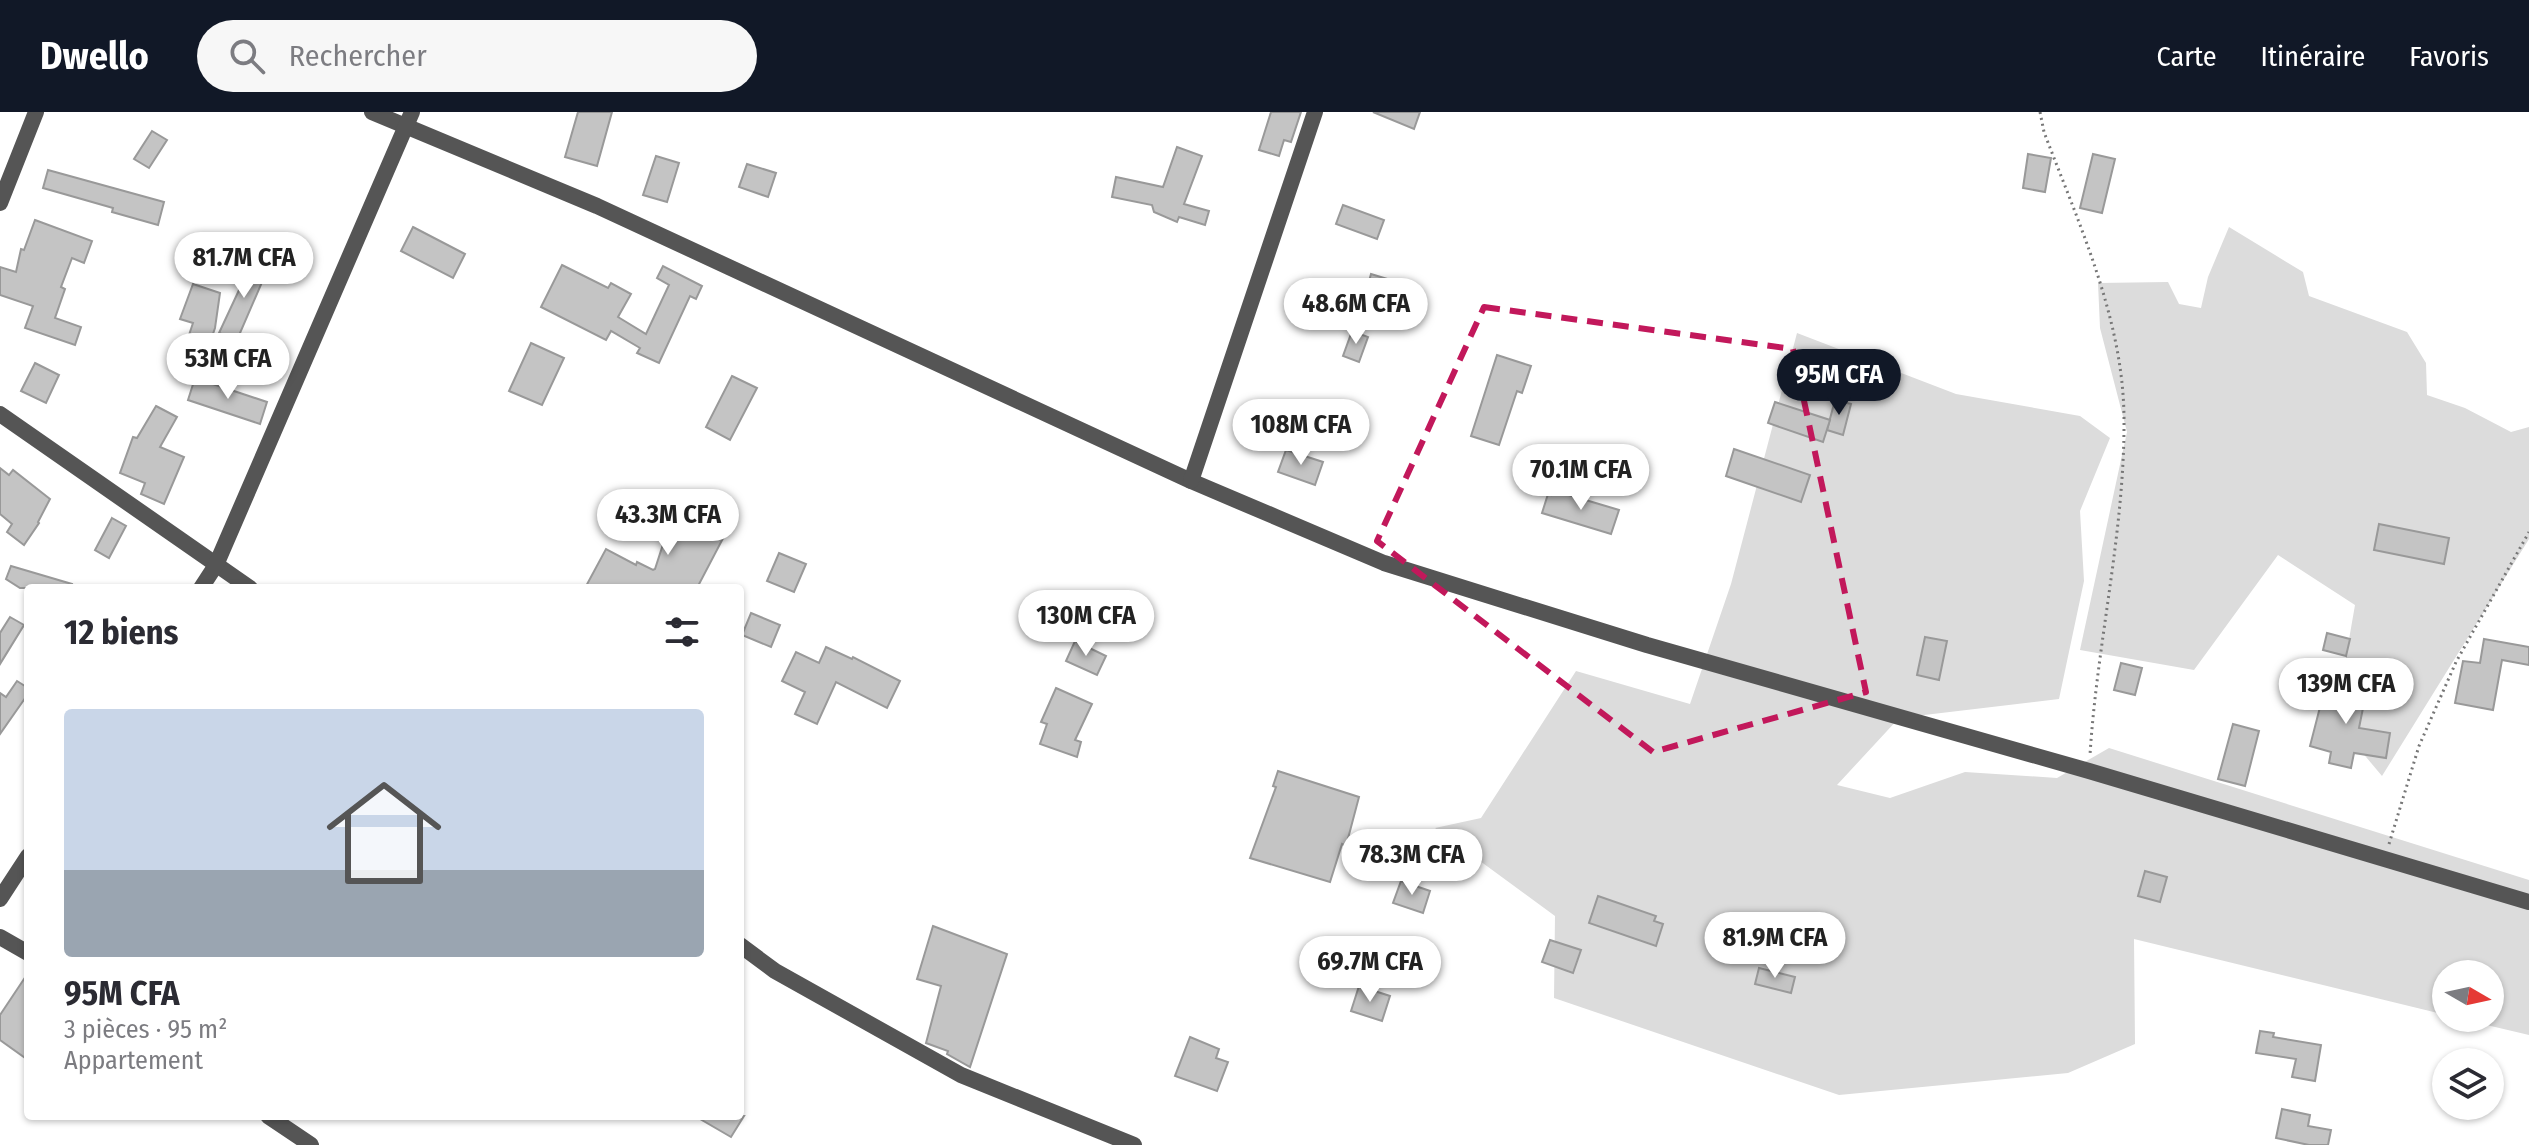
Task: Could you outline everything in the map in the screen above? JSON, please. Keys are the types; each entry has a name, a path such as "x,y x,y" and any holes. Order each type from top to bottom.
{"street":[{"path":"0,203 36,112"},
{"path":"372,112 597,206 1191,481 1384,563 1647,645 2089,771 2529,902"},
{"path":"204,584 216,565 412,112"},
{"path":"1191,481 1315,112"},
{"path":"0,414 244,584"},
{"path":"0,899 24,862"},
{"path":"0,937 24,951"},
{"path":"744,948 775,971 961,1075 1134,1145"},
{"path":"274,1120 311,1145"}],"path":[{"path":"2040,112 2044,132 2093,263 2112,328 2124,415 2116,538 2094,693 2089,771"},
{"path":"2385,860 2419,746 2456,662 2529,532"}],"highlighted area":[{"path":"1484,307 1793,349 1866,692 1653,752 1377,541"}],"shaded area":[{"path":"2229,227 2303,272 2309,296 2407,332 2426,363 2427,395 2465,408 2511,432 2529,427 2529,539 2382,776 2335,720 2355,605 2278,555 2194,670 2080,650 2127,432 2100,328 2098,283 2168,282 2179,304 2201,308 2208,277"},
{"path":"1797,333 1956,394 2080,416 2110,438 2080,511 2084,581 2059,699 1899,718 1837,785 1890,798 1965,772 2057,778 2109,748 2529,880 2529,1035 2504,1029 2504,960 2432,960 2432,1012 2134,939 2135,1044 2068,1073 1839,1095 1554,998 1555,916 1435,828 1481,818 1576,671 1690,704 1731,584"}],"building":[{"path":"578,112 612,112 597,166 565,157"},
{"path":"1271,112 1301,112 1291,142 1284,140 1279,156 1259,150"},
{"path":"1373,112 1420,112 1414,129"},
{"path":"152,131 167,140 149,168 134,159"},
{"path":"1177,147 1202,156 1184,204 1209,211 1205,225 1179,217 1177,222 1154,212 1152,205 1112,197 1116,177 1163,187"},
{"path":"2028,154 2051,158 2045,192 2023,188"},
{"path":"2093,154 2115,159 2102,213 2080,208"},
{"path":"656,156 679,163 667,202 643,195"},
{"path":"747,164 776,173 768,197 739,187"},
{"path":"48,170 164,202 158,225 112,212 113,208 43,188"},
{"path":"1343,205 1384,220 1377,239 1336,224"},
{"path":"35,220 92,241 84,263 72,258 61,287 65,289 55,318 81,327 75,345 25,328 33,306 0,295 0,267 16,272 21,249 24,250"},
{"path":"413,227 465,254 453,278 401,251"},
{"path":"254,258 269,266 237,340 219,333"},
{"path":"562,265 608,288 611,283 631,294 618,317 646,334 669,285 657,278 663,266 702,286 696,299 690,296 659,363 637,353 640,348 611,331 606,340 541,307"},
{"path":"1371,274 1420,289 1413,313 1364,299"},
{"path":"193,284 220,293 215,328 204,360 183,353 193,323 180,319"},
{"path":"1352,331 1368,337 1359,362 1343,356"},
{"path":"531,343 564,358 542,405 509,391"},
{"path":"1497,355 1531,366 1522,393 1517,391 1499,445 1471,436"},
{"path":"35,363 59,375 46,403 21,391"},
{"path":"732,376 757,388 730,440 706,427"},
{"path":"195,378 267,402 260,424 188,400"},
{"path":"1835,400 1851,404 1843,435 1827,430"},
{"path":"1775,402 1830,420 1823,442 1768,423"},
{"path":"156,406 177,417 160,447 184,457 164,504 141,494 145,483 120,473 133,437 137,438"},
{"path":"1734,449 1810,475 1801,502 1726,476"},
{"path":"1286,450 1323,462 1315,485 1278,472"},
{"path":"0,468 9,475 13,470 50,499 24,545 7,532 12,524 0,514"},
{"path":"1552,490 1619,510 1611,534 1542,513"},
{"path":"683,503 730,525 699,584 587,584 606,549 636,565 637,562 655,569 667,532 671,533"},
{"path":"112,518 126,526 109,558 95,550"},
{"path":"2379,524 2449,538 2444,564 2374,550"},
{"path":"779,553 806,564 794,592 767,581"},
{"path":"11,566 72,584 24,584 24,588 20,588 6,579"},
{"path":"751,613 780,625 771,647 744,636"},
{"path":"10,617 24,625 0,664 0,633"},
{"path":"2327,633 2350,639 2346,656 2323,650"},
{"path":"1925,637 1947,641 1939,680 1917,675"},
{"path":"2484,639 2529,647 2529,665 2502,660 2493,710 2455,703 2463,661 2480,663"},
{"path":"1075,641 1106,656 1097,675 1066,661"},
{"path":"826,647 900,681 887,708 836,682 817,724 795,714 805,692 782,681 796,652 819,663"},
{"path":"2121,663 2142,668 2135,695 2114,690"},
{"path":"2328,676 2345,681 2344,685 2367,688 2359,728 2390,733 2386,758 2354,753 2351,768 2329,763 2331,752 2310,746"},
{"path":"17,681 24,685 24,700 0,734 0,693 6,697"},
{"path":"1056,688 1092,704 1075,740 1081,742 1077,757 1040,744 1047,724 1041,722"},
{"path":"2233,724 2259,731 2245,786 2218,779"},
{"path":"1278,771 1359,797 1346,846 1342,844 1330,882 1250,858 1276,787 1273,786"},
{"path":"2145,871 2167,877 2160,902 2138,896"},
{"path":"1401,881 1430,891 1423,913 1393,903"},
{"path":"1598,896 1656,916 1654,921 1663,924 1656,946 1589,923"},
{"path":"933,926 1007,954 970,1067 947,1054 948,1051 926,1043 941,986 917,979"},
{"path":"1550,940 1581,950 1573,973 1542,962"},
{"path":"1759,968 1795,977 1791,993 1755,984"},
{"path":"24,979 24,1057 0,1040 0,1015"},
{"path":"1359,986 1390,996 1382,1021 1351,1011"},
{"path":"2260,1031 2274,1033 2273,1037 2321,1045 2315,1081 2292,1077 2296,1059 2256,1053"},
{"path":"1190,1037 1219,1049 1216,1058 1228,1062 1217,1091 1175,1076"},
{"path":"2282,1109 2310,1115 2308,1126 2331,1130 2328,1145 2309,1145 2276,1138"},
{"path":"702,1120 742,1120 731,1137"}]}
